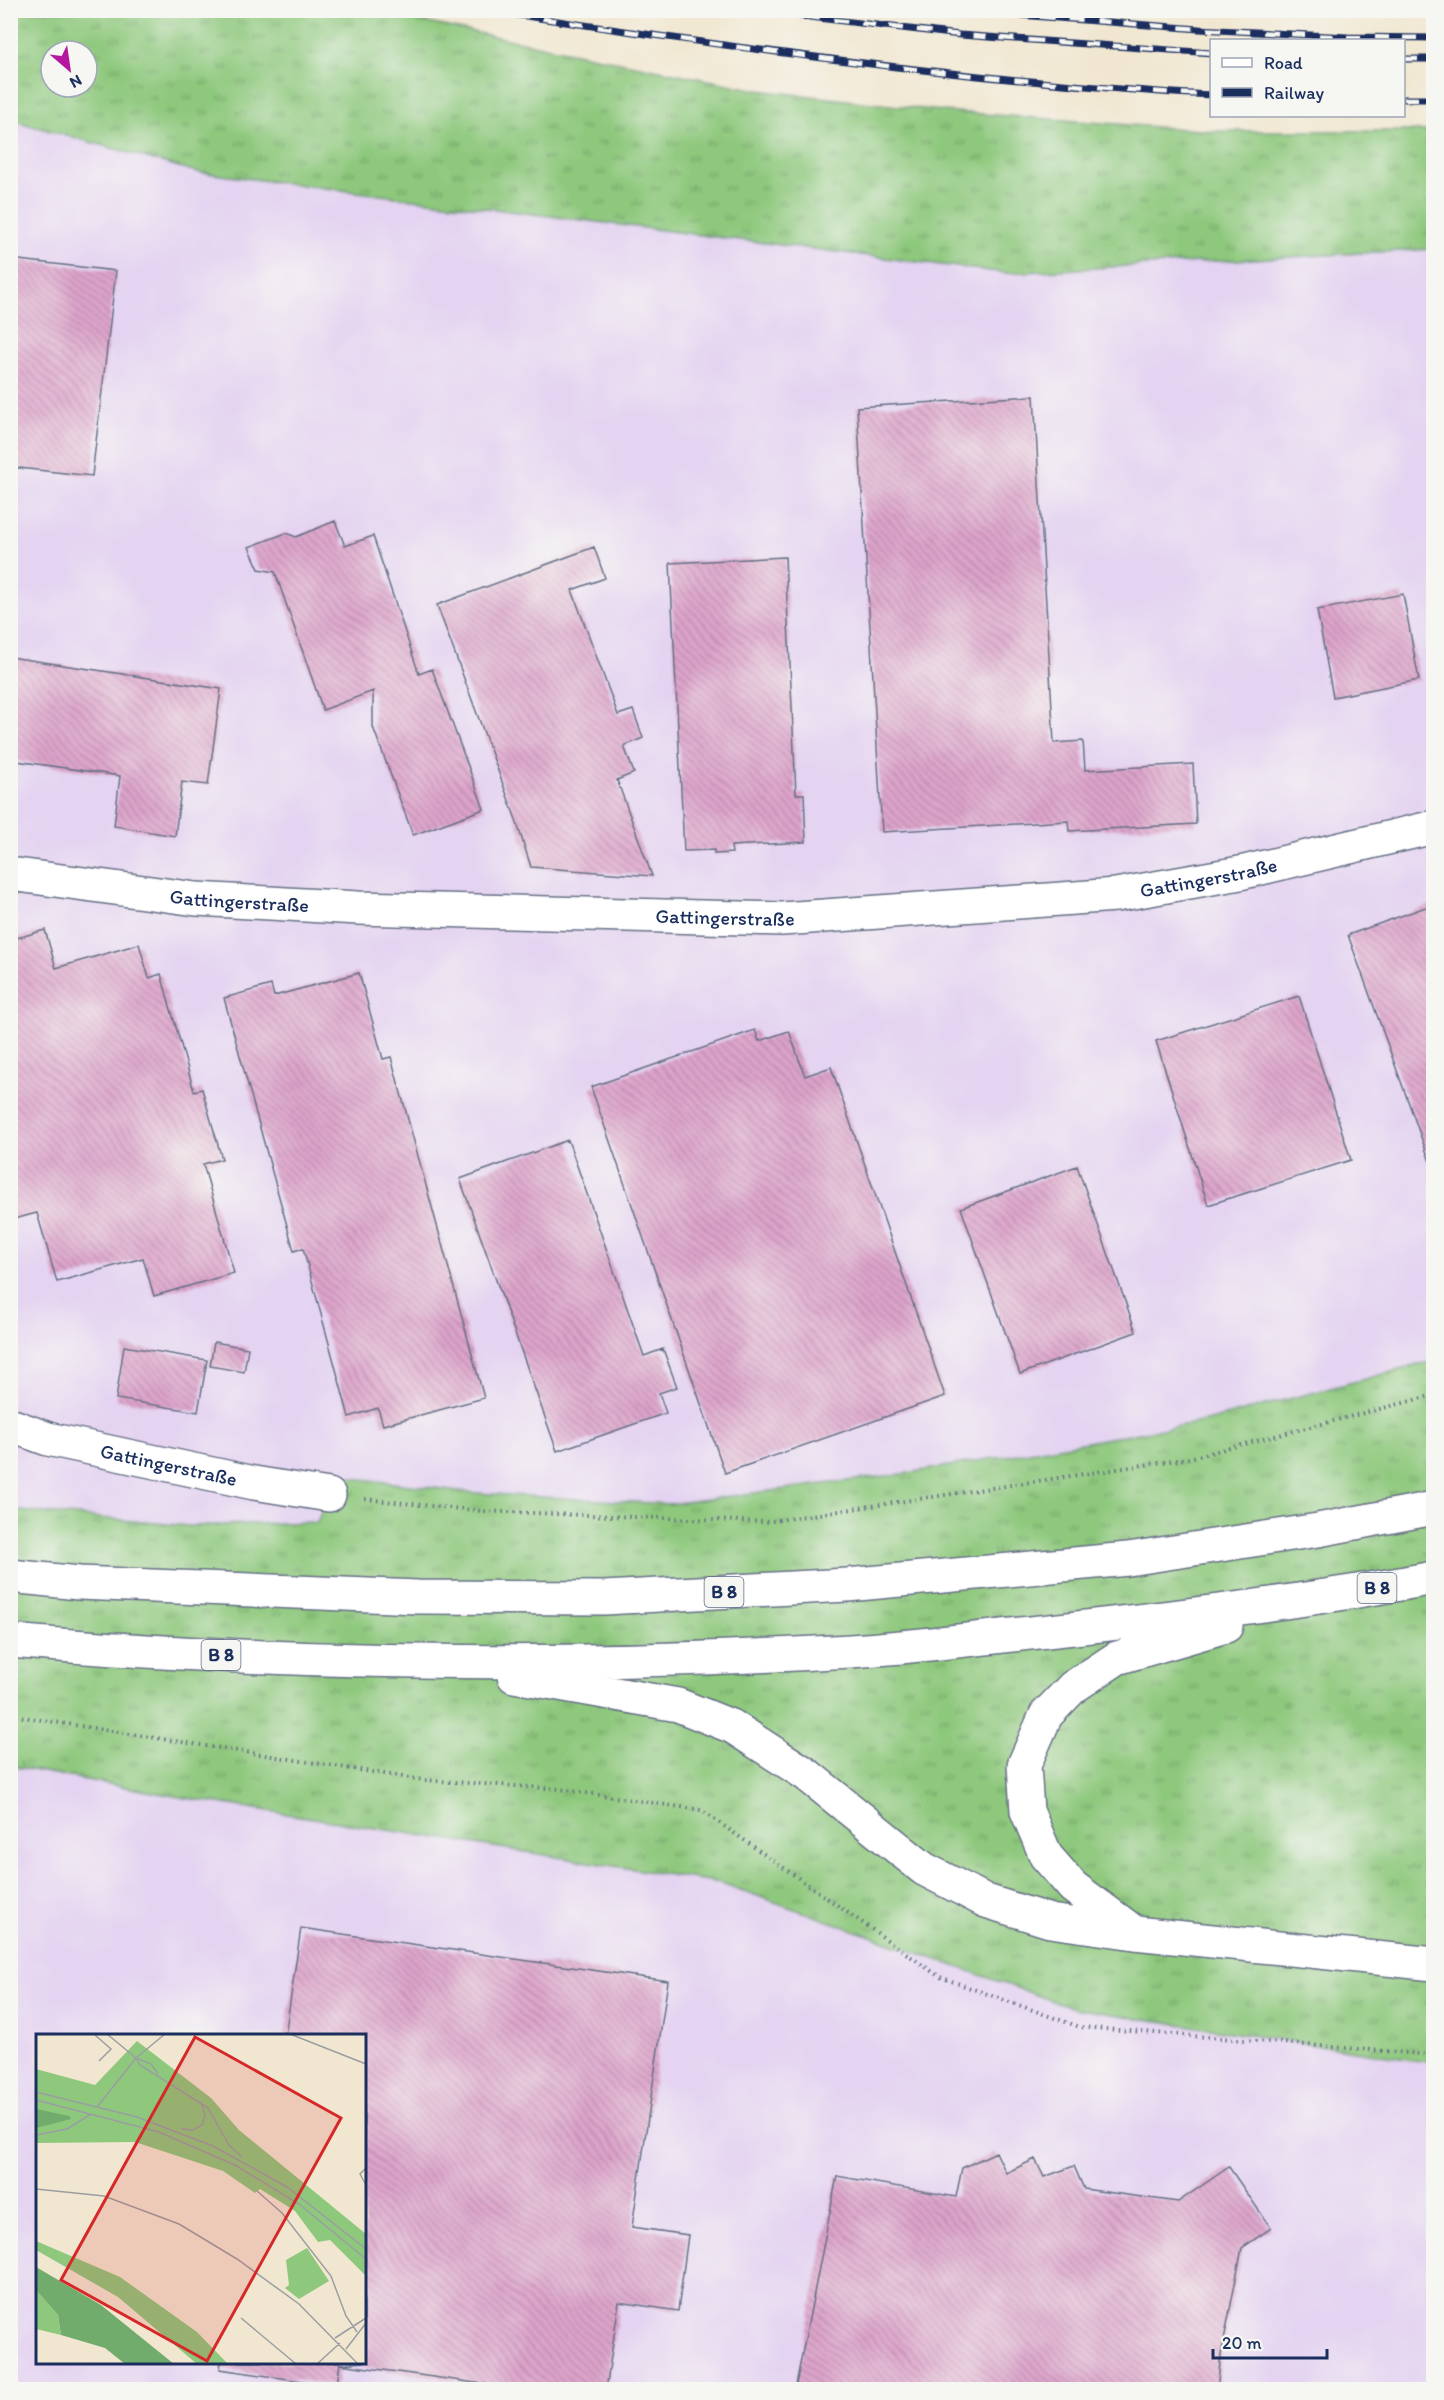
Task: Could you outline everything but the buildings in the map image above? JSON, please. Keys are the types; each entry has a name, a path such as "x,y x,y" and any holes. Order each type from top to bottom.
{"main road":[{"name":"Gattingerstraße","path":"10,874 196,898 289,904 358,908 782,919 1116,895 1240,873 1434,827"},
{"name":"Gattingerstraße","path":"10,1425 48,1439 254,1483 328,1495"},
{"name":"B 8","path":"10,1576 80,1583 418,1598 604,1598 847,1585 1128,1560 1318,1530 1434,1508"},
{"name":"B 8","path":"10,1641 147,1652 278,1658 432,1661 631,1660 852,1651 1129,1623 1321,1598 1434,1578"},
{"path":"1135,1933 1073,1887 1046,1856 1027,1811 1024,1765 1046,1715 1073,1687 1117,1658 1321,1598"},
{"path":"432,1661 678,1705 733,1726 806,1774 924,1869 986,1900 1050,1921 1135,1933 1434,1964"}],"path":[{"path":"328,1495 480,1511 766,1522 1190,1458 1434,1395"},
{"path":"10,1715 423,1780 560,1789 701,1810 940,1977 1080,2027 1434,2055"}],"shaded area":[{"path":"10,120 197,172 1006,273 1433,249 1433,1361 1202,1422 909,1473 669,1504 475,1493 337,1476 318,1522 189,1526 11,1510"},
{"path":"10,1766 174,1796 721,1883 1073,2008 1433,2063 1433,2389 11,2389"}],"green space":[{"path":"10,11 370,11 757,90 942,111 1212,131 1433,131 1433,249 1006,273 197,172 11,120"},
{"path":"1433,1361 1433,2063 1073,2008 721,1883 174,1796 11,1766 10,1510 189,1526 317,1522 337,1476 475,1493 669,1504 909,1473 1202,1422"}],"railway":[{"path":"487,10 878,65 1059,84 1210,95"},
{"path":"750,10 960,35 1210,53"},
{"path":"956,10 1199,29 1348,37 1434,38"},
{"path":"1405,59 1434,59"},
{"path":"1405,99 1434,99"}]}
